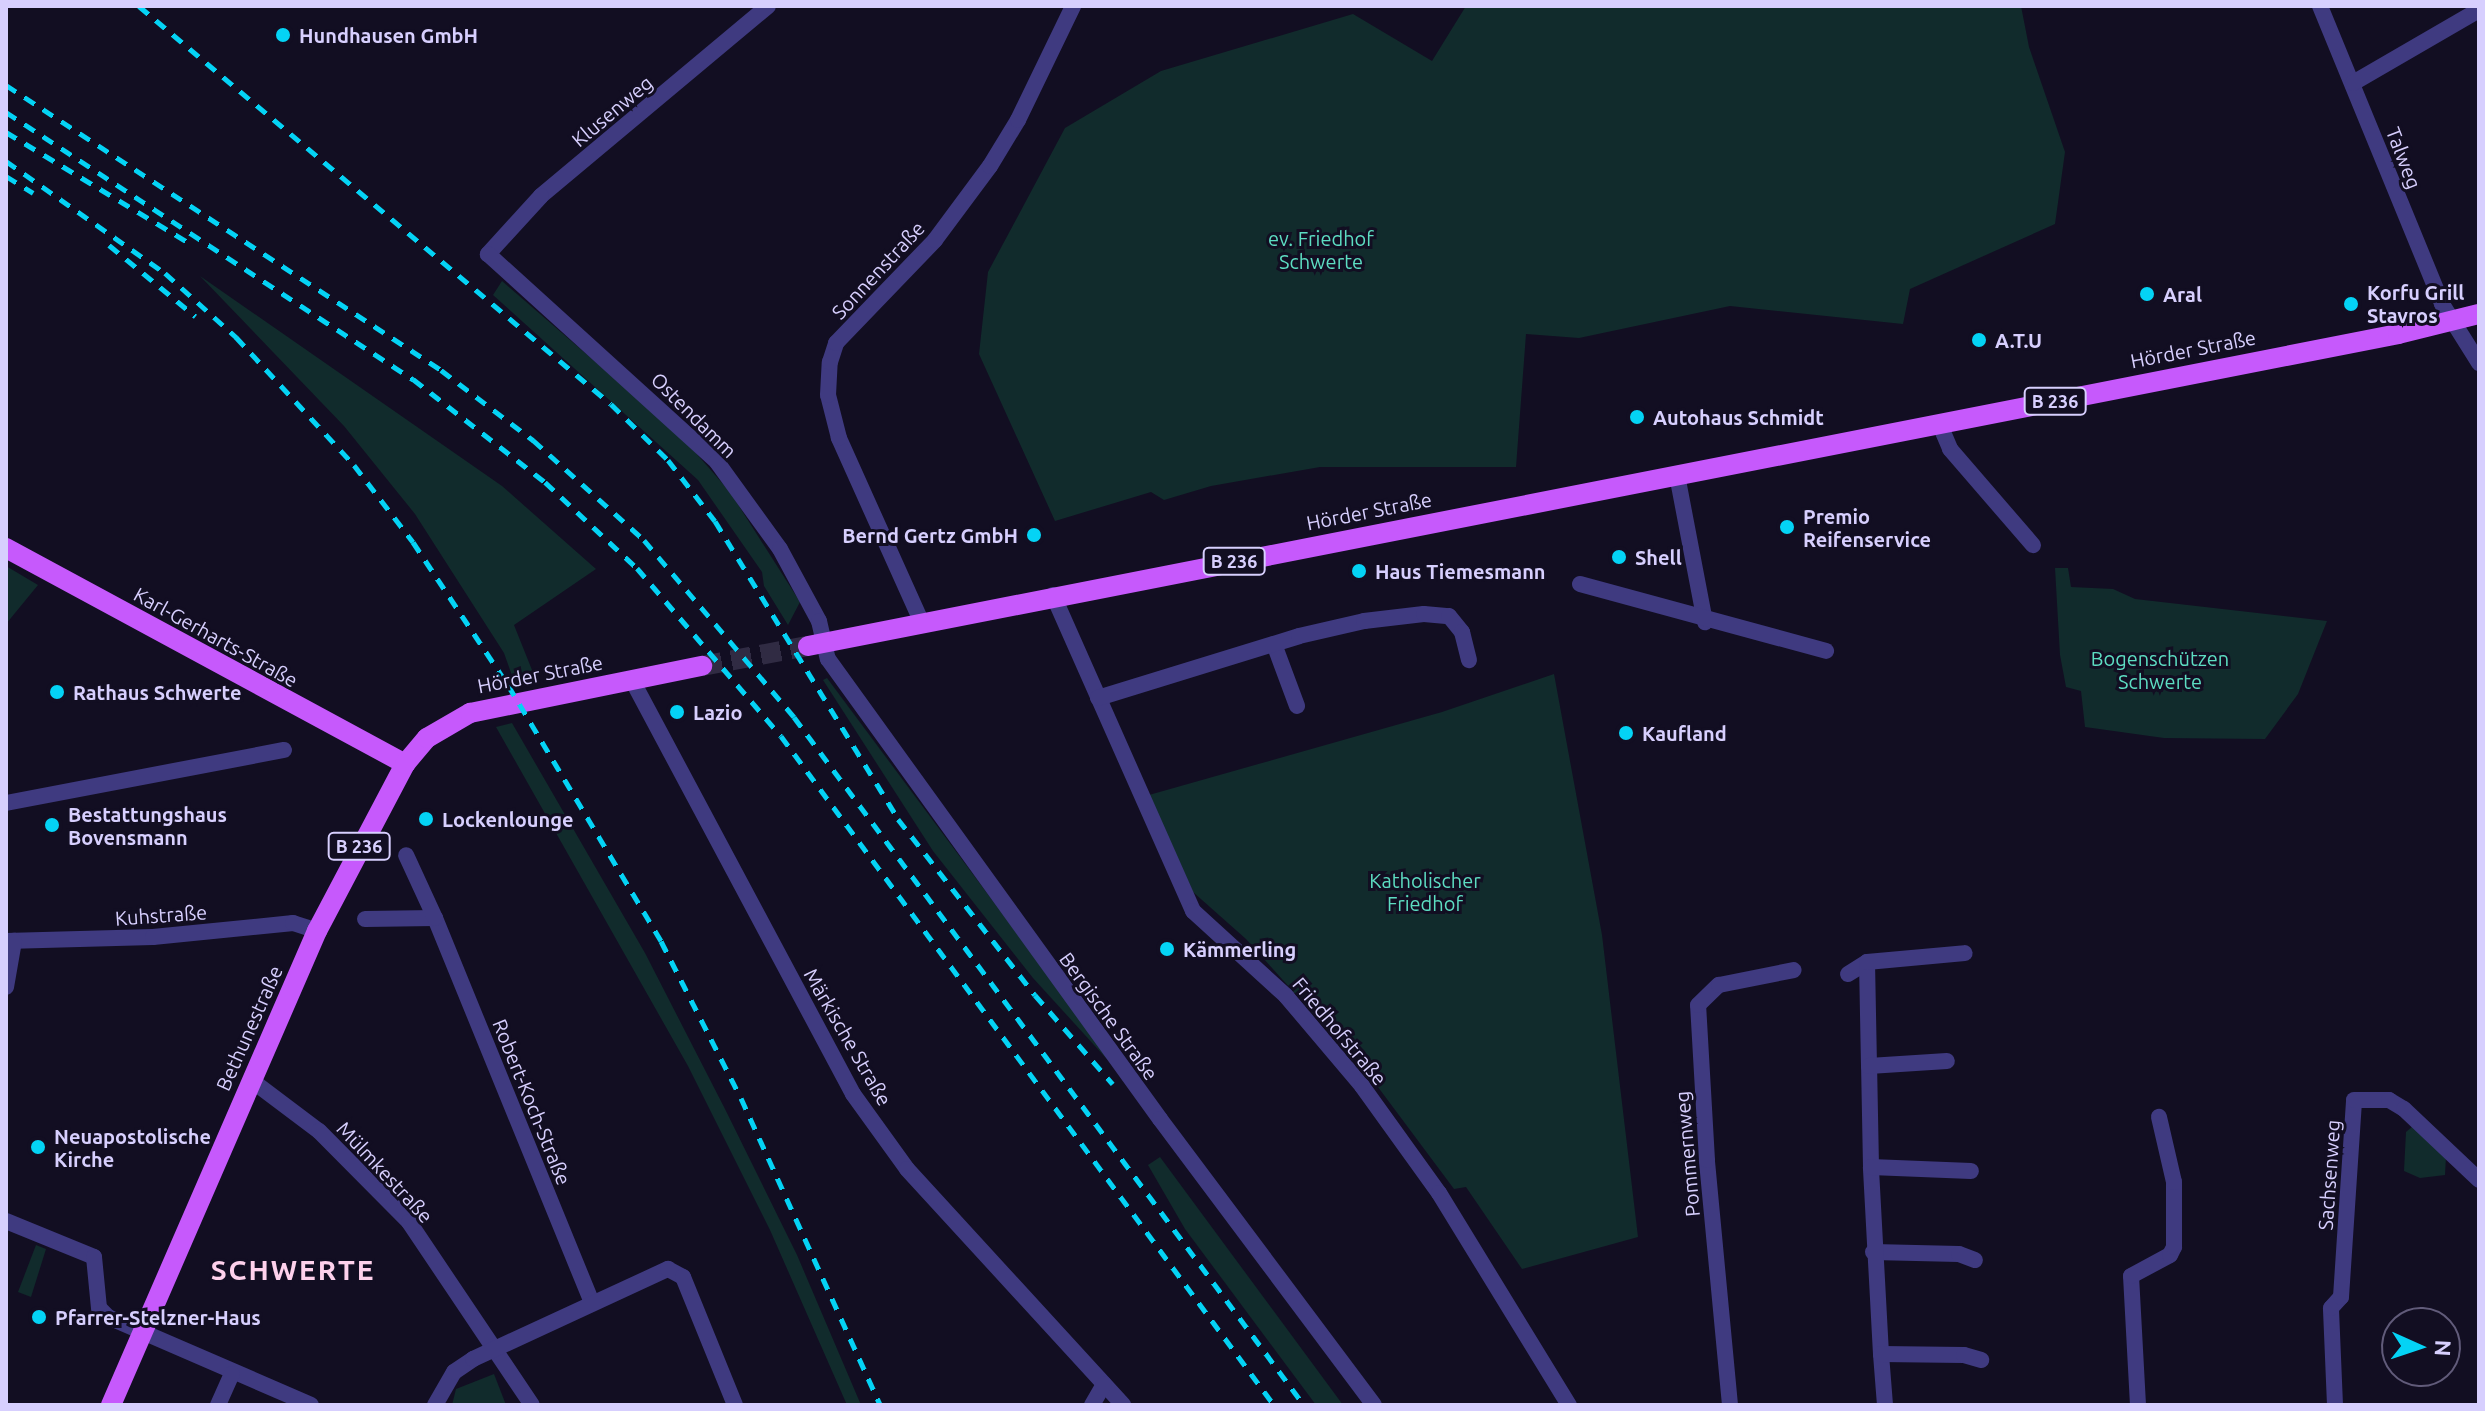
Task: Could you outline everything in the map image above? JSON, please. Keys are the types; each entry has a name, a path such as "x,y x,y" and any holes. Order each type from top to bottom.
{"main road":[{"name":"Hörder Straße","path":"816,644 1053,595 1940,425 2455,322 2479,314"},
{"name":"Hörder Straße","path":"2455,322 2479,321"},
{"name":"Karl-Gerharts-Straße","path":"6,548 405,764"},
{"name":"Hörder Straße","path":"405,764 427,738 470,713 702,666"},
{"name":"Bethunestraße","path":"111,1405 317,931 405,764"}],"street":[{"name":"Klusenweg","path":"488,254 541,196 768,6"},
{"name":"Sonnenstraße","path":"922,623 839,438 828,395 830,362 836,343 935,240 990,166 1018,120 1073,6"},
{"name":"Talweg","path":"2320,6 2442,304 2479,363"},
{"path":"2353,83 2479,10"},
{"name":"Ostendamm","path":"488,254 717,462 780,549 819,621 816,644"},
{"path":"1940,425 1950,449 2033,545"},
{"path":"1677,475 1705,622"},
{"path":"1580,584 1705,622 1826,651"},
{"name":"Friedhofstraße","path":"1053,595 1193,911 1286,996 1362,1086 1439,1193 1569,1405"},
{"path":"1098,698 1274,644 1364,621 1449,616 1462,632 1469,660"},
{"name":"Bergische Straße","path":"816,644 953,835 1374,1405"},
{"path":"1274,644 1297,706"},
{"name":"Märkische Straße","path":"632,680 853,1094 907,1169 1123,1405"},
{"path":"6,803 284,750"},
{"name":"Robert-Koch-Straße","path":"406,855 435,918 591,1301"},
{"path":"365,919 435,918"},
{"name":"Kuhstraße","path":"10,941 153,937 293,923 317,931"},
{"path":"6,987 10,941"},
{"path":"1848,974 1867,962 1965,953"},
{"path":"1867,962 1873,1252 1885,1405"},
{"name":"Pommernweg","path":"1730,1405 1707,1160 1698,1005 1719,985 1794,970"},
{"path":"1869,1066 1947,1061"},
{"name":"Mülmkestraße","path":"251,1080 319,1131 409,1222 532,1405"},
{"name":"Sachsenweg","path":"2335,1405 2331,1308 2341,1297 2354,1100 2389,1100 2404,1109 2479,1180"},
{"path":"2138,1405 2131,1276 2170,1255 2174,1247 2174,1182 2159,1117"},
{"path":"1871,1167 1971,1171"},
{"path":"6,1221 94,1257 99,1308 142,1334 311,1405"},
{"path":"1873,1252 1959,1254 1975,1260"},
{"path":"435,1405 454,1372 591,1301 668,1269 677,1271 735,1405"},
{"path":"1881,1354 1964,1355 1981,1360"},
{"path":"218,1405 232,1374"},
{"path":"1092,1405 1104,1384"}],"green space":[{"name":"ev. Friedhof Schwerte","path":"1466,6 2021,6 2029,47 2065,152 2055,224 1910,289 1903,324 1730,306 1579,338 1526,334 1516,467 1320,467 1211,486 1164,500 1151,492 1055,521 979,354 988,272 1065,128 1161,71 1353,14 1432,61"},
{"path":"200,276 502,486 596,569 514,625 536,680 515,684 504,653 415,514 344,426"},
{"path":"502,281 681,436 730,492 800,602 788,625 764,586 762,572 698,480 493,295"},
{"path":"6,566 38,585 6,624"},
{"name":"Bogenschützen Schwerte","path":"2055,568 2068,568 2071,587 2113,589 2135,599 2327,621 2298,694 2265,739 2164,738 2085,727 2081,691 2066,687 2060,655"},
{"name":"Katholischer Friedhof","path":"1554,674 1602,935 1638,1237 1522,1269 1466,1187 1454,1189 1372,1079 1246,939 1193,892 1149,795 1442,712"},
{"path":"827,678 1115,1068 1033,978 933,851 823,680"},
{"path":"512,723 645,953 725,1109 797,1255 861,1405 847,1405 770,1230 688,1066 496,727"},
{"path":"2413,1126 2446,1156 2445,1175 2420,1178 2404,1171 2406,1132"},
{"path":"1160,1157 1343,1405 1316,1405 1185,1229 1148,1165"},
{"path":"36,1245 46,1249 31,1297 18,1292"},
{"path":"494,1374 506,1405 452,1405 456,1389"}],"tunnel":[{"path":"702,666 808,646"}],"railway":[{"path":"139,6 611,404 668,460 715,521 898,819 1035,995 1113,1084"},
{"path":"6,85 441,370 533,440 644,540 794,717 1304,1405"},
{"path":"6,112 413,379 545,482 637,568 781,736 1274,1405"},
{"path":"6,132 189,243"},
{"path":"6,161 165,273 236,337 354,465 413,542 508,685 661,941 741,1098 880,1405"},
{"path":"6,176 33,193"},
{"path":"109,245 195,316"}],"place":[{"name":"Hundhausen GmbH","path":"283,35"},
{"name":"Aral","path":"2147,294"},
{"name":"Korfu Grill Stavros","path":"2351,304"},
{"name":"A.T.U","path":"1979,340"},
{"name":"Autohaus Schmidt","path":"1637,417"},
{"name":"Premio Reifenservice","path":"1787,527"},
{"name":"Bernd Gertz GmbH","path":"1034,535"},
{"name":"Shell","path":"1619,557"},
{"name":"Haus Tiemesmann","path":"1359,571"},
{"name":"Rathaus Schwerte","path":"57,692"},
{"name":"Lazio","path":"677,712"},
{"name":"Kaufland","path":"1626,733"},
{"name":"Lockenlounge","path":"426,819"},
{"name":"Bestattungshaus Bovensmann","path":"52,825"},
{"name":"Kämmerling","path":"1167,949"},
{"name":"Neuapostolische Kirche","path":"38,1147"},
{"name":"Pfarrer-Stelzner-Haus","path":"39,1317"}],"district":[{"name":"SCHWERTE","path":"293,1270"}]}
